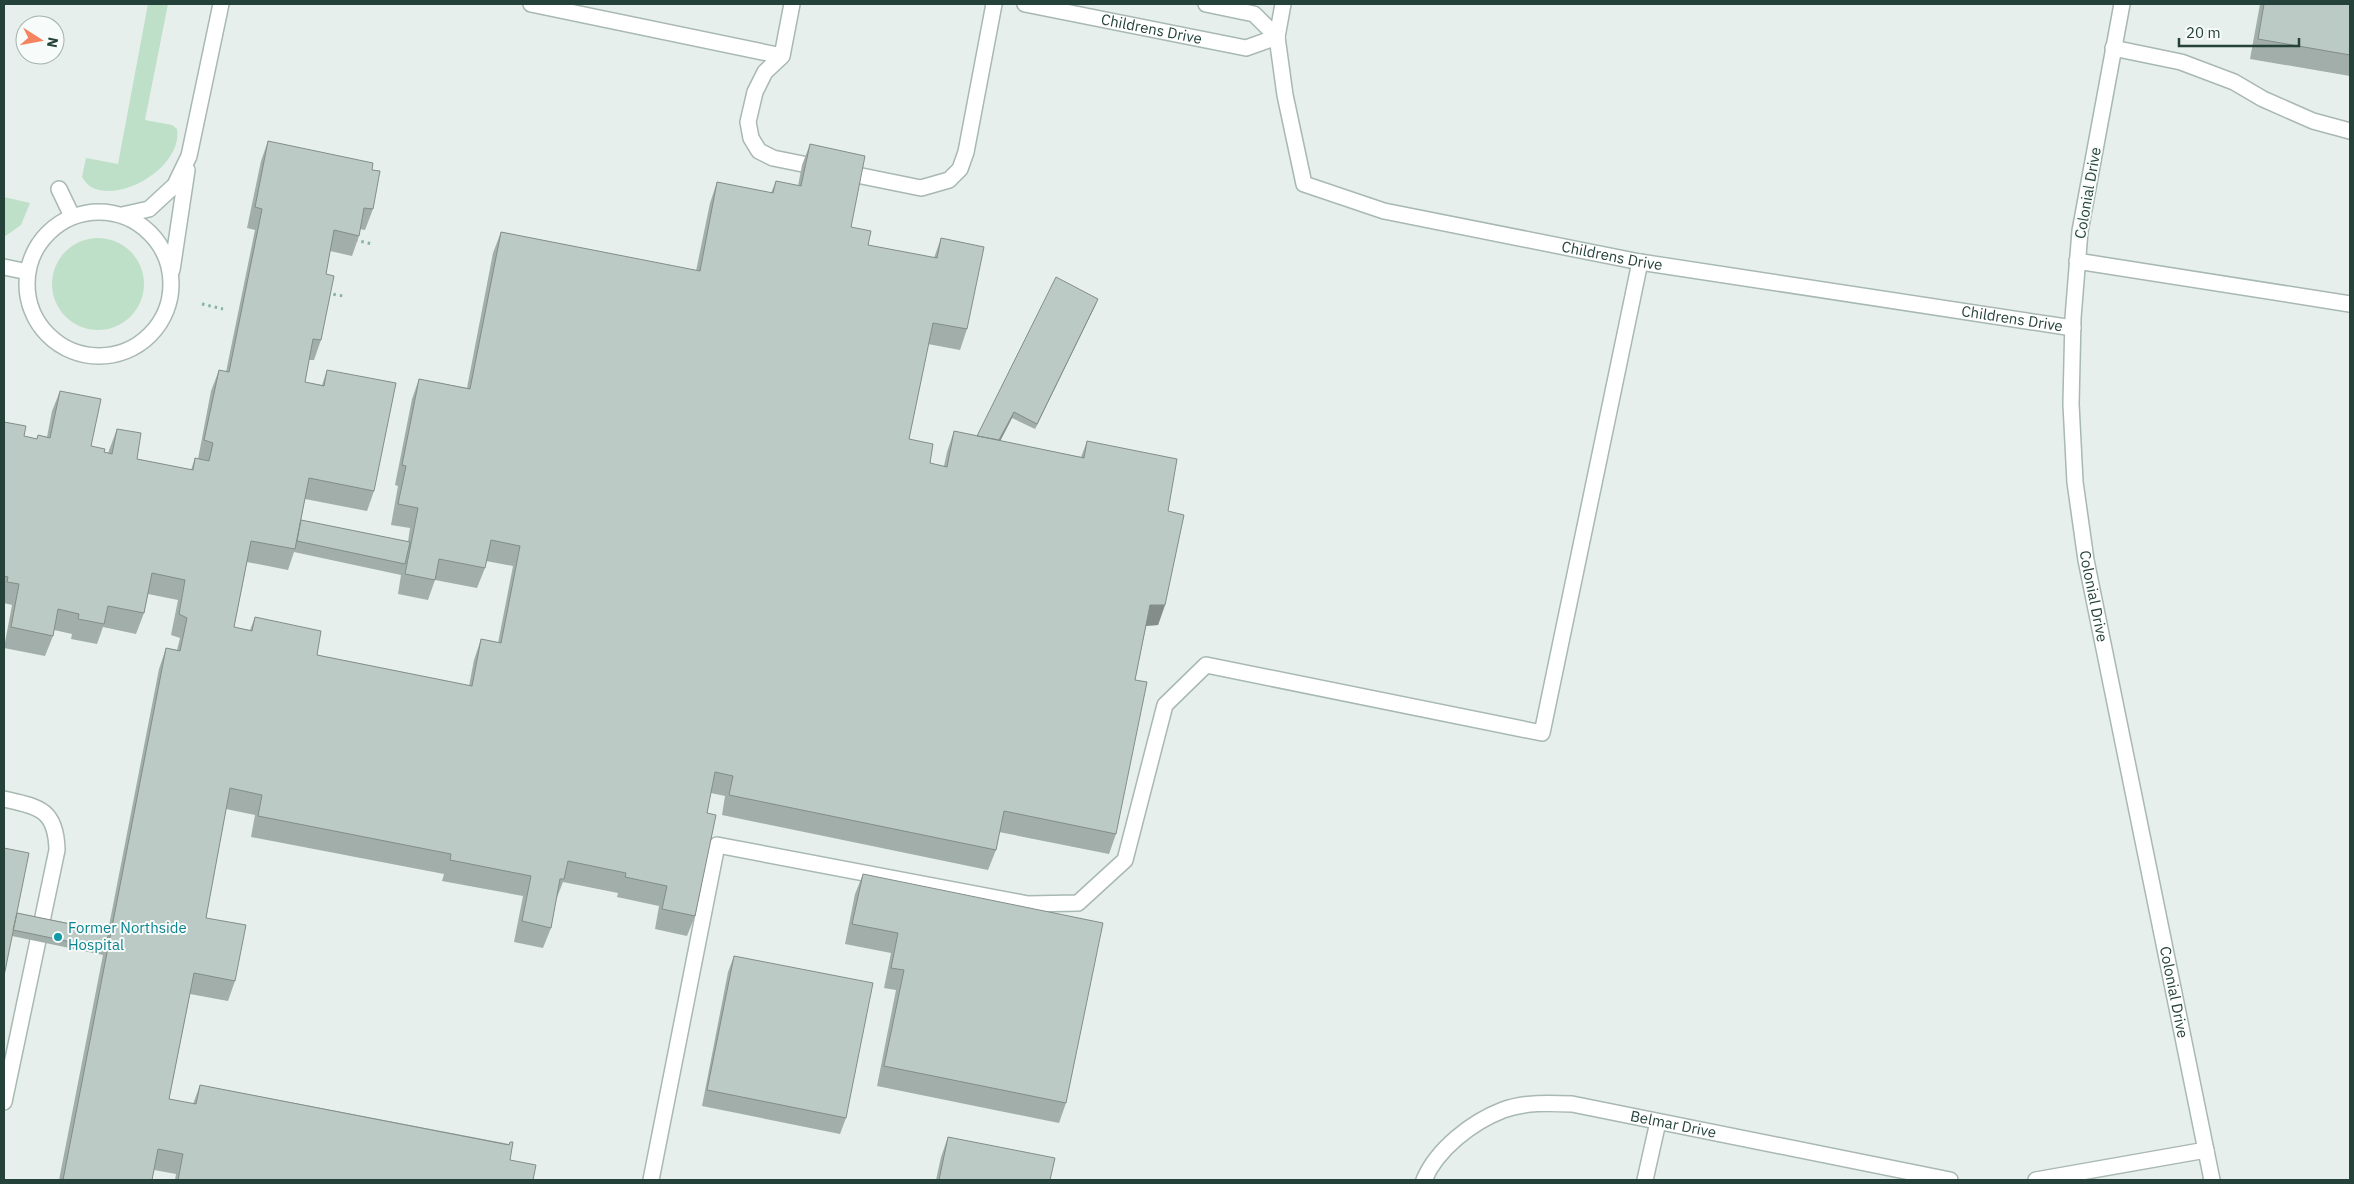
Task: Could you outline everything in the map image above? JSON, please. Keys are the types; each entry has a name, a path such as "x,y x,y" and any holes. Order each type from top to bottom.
{"street":[{"path":"189,156 175,185 149,210 122,215 97,212 72,216 52,229 36,248 28,272 28,297 35,320 51,339 73,352 97,357 121,353 143,342 159,323 169,301 189,156 221,4"},
{"path":"531,4 782,56"},
{"path":"792,4 782,56 765,72 755,92 748,122 751,138 759,151 773,158 921,188 950,180 960,169 966,152 994,4"},
{"name":"Childrens Drive","path":"1025,4 1246,48 1277,37 1285,95 1304,184 1384,211 1640,262 2073,328"},
{"path":"1206,4 1254,14 1277,37"},
{"path":"1277,37 1283,4"},
{"name":"Colonial Drive","path":"2122,4 2080,231 2077,261 2071,404 2075,482 2086,560 2212,1180"},
{"path":"2114,48 2181,62 2234,82 2263,98 2313,121 2350,130"},
{"path":"59,189 72,216"},
{"path":"122,215 139,224 155,238 166,256 171,276"},
{"path":"2077,261 2350,304"},
{"path":"651,1180 717,845 1028,904 1078,903 1125,860 1165,705 1206,665 1542,732 1640,262"},
{"path":"4,267 28,272"},
{"path":"4,799 36,806 51,818 57,831 57,850 4,1102"},
{"name":"Belmar Drive","path":"1424,1180 1447,1147 1472,1126 1504,1110 1545,1103 1572,1104 1950,1180"},
{"path":"1645,1180 1658,1122"},
{"path":"2036,1180 2206,1150"}],"path":[{"path":"355,240 372,244"},
{"path":"319,292 343,296"},
{"path":"202,304 223,309"}],"green space":[{"path":"148,4 168,4 145,120 172,125 177,129 176,142 171,155 161,167 135,185 120,190 106,191 93,188 82,177 86,158 118,164"},
{"path":"4,197 30,203 21,225 4,237"},
{"path":"98,238 115,242 130,252 140,267 144,284 140,301 130,316 115,326 98,330 81,326 66,316 56,301 52,284 56,267 66,252 81,242"}],"building":[{"path":"2264,4 2350,4 2350,55 2258,39"},
{"path":"268,141 373,163 372,170 380,171 373,209 364,208 359,236 334,230 326,274 334,276 321,340 313,339 305,382 324,386 327,370 396,383 374,491 309,478 295,549 251,541 234,627 252,631 255,617 321,631 317,655 472,686 481,639 501,643 520,546 491,540 485,568 439,559 435,580 405,574 418,508 398,504 406,466 402,465 419,379 470,389 501,232 700,271 717,182 773,193 776,181 801,186 810,144 865,156 851,227 871,231 868,245 937,258 941,238 984,247 967,329 933,323 909,439 933,444 930,463 947,467 954,431 1084,458 1087,441 1177,459 1168,511 1184,515 1165,605 1150,605 1135,680 1147,682 1116,834 1004,811 996,850 729,795 733,776 715,772 707,813 716,815 695,916 662,909 667,886 625,877 626,873 568,861 564,879 560,879 551,928 522,921 531,876 450,860 451,854 258,816 262,795 230,788 206,918 246,925 235,981 194,973 169,1099 196,1104 200,1085 509,1145 510,1142 513,1142 510,1160 536,1165 533,1180 178,1180 183,1154 158,1149 152,1180 63,1180 166,648 180,651 187,618 179,614 185,580 152,573 144,613 108,606 104,624 78,619 79,614 58,609 53,636 11,627 19,584 7,582 8,577 4,576 4,422 26,426 24,436 37,439 38,435 50,438 60,391 101,399 91,446 105,449 104,452 112,454 117,429 141,433 137,459 193,470 195,458 209,461 213,443 204,440 219,370 229,372 262,209 255,207"},
{"path":"1056,277 1098,299 1037,424 1014,412 999,440 977,436"},
{"path":"301,520 410,542 405,564 297,541"},
{"path":"4,848 29,853 4,976"},
{"path":"863,874 1103,923 1066,1103 884,1066 904,970 891,968 898,933 852,924"},
{"name":"Former Northside Hospital","path":"17,913 109,932 105,949 13,930"},
{"path":"734,956 873,983 846,1118 707,1090"},
{"path":"948,1137 1055,1158 1050,1180 939,1180"}],"place":[{"name":"Former Northside Hospital","path":"58,937"}]}
